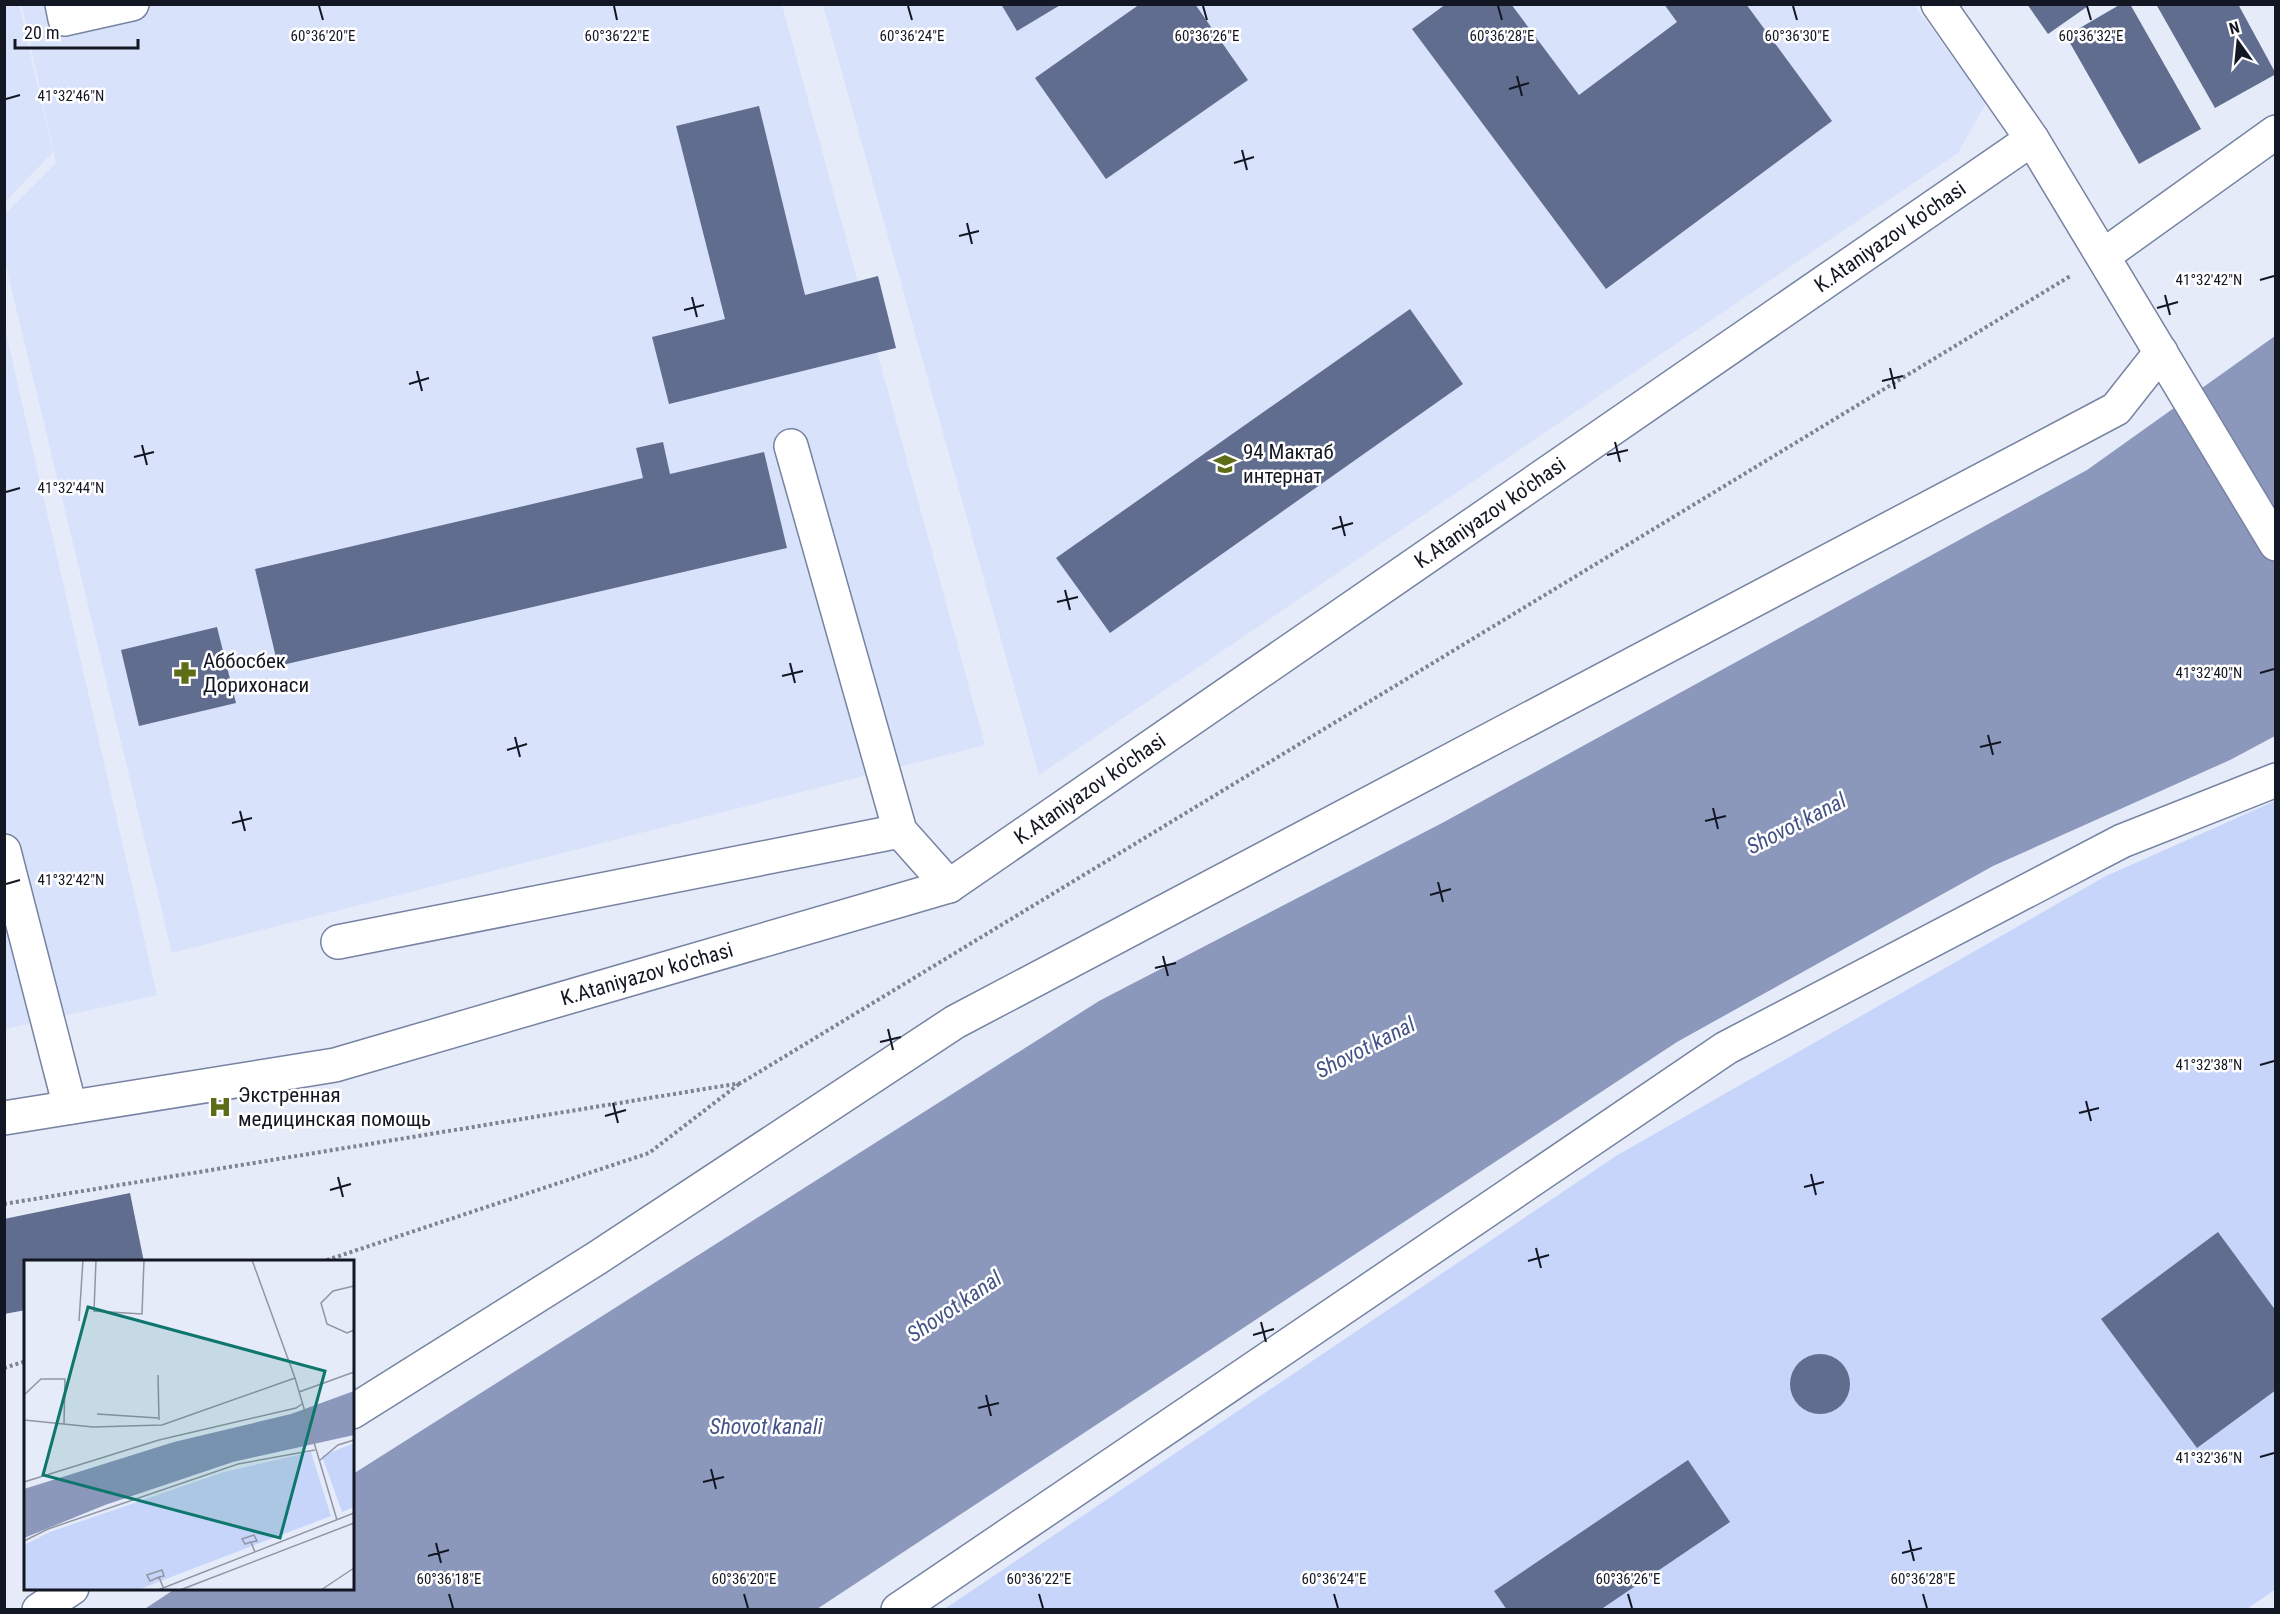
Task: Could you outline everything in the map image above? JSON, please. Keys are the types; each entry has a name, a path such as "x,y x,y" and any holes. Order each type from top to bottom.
{"street":[{"path":"62,4 65,19 132,4"},
{"path":"1938,4 2032,139 2276,544"},
{"path":"2103,256 2276,132"},
{"name":"K.Ataniyazov ko'chasi","path":"4,1118 335,1065 950,886 2032,139"},
{"path":"354,1411 597,1258 955,1022 2116,409 2161,352"},
{"path":"791,446 900,831 950,886"},
{"path":"898,1610 1726,1048 2122,841 2276,780"},
{"path":"338,942 900,831"},
{"path":"4,851 70,1107"},
{"path":"39,1610 69,1590"}],"path":[{"path":"327,1260 649,1153 741,1083"},
{"path":"4,1368 24,1362"}],"shaded area":[{"path":"5,4 19,5 53,152 5,202"},
{"path":"22,5 782,5 985,745 172,953 5,262 4,215 56,163"},
{"name":"94 Мактаб интернат","path":"823,5 1914,5 1986,103 1958,153 1039,775"},
{"path":"4,324 157,995 5,1029 4,1029"},
{"path":"2275,801 2276,1589 2247,1609 943,1610 1616,1156 2106,876"}],"water":[{"name":"Shovot kanali","path":"2275,336 2275,736 2230,760 1993,866 1677,1042 817,1609 143,1610 173,1590 354,1590 354,1473 1099,1001 1444,822 2087,470"}],"building":[{"path":"1001,4 1062,4 1017,31"},
{"path":"1140,4 1195,4 1248,80 1106,179 1035,78"},
{"path":"1446,4 1511,4 1579,95 1677,22 1664,4 1746,4 1832,121 1606,289 1412,29"},
{"path":"2027,4 2091,4 2048,34"},
{"path":"2121,4 2130,4 2201,129 2139,164 2066,36"},
{"path":"2156,4 2238,4 2276,74 2215,108"},
{"path":"759,106 805,295 878,276 896,348 669,404 652,337 725,319 676,126"},
{"path":"1410,309 1463,384 1110,633 1056,558"},
{"path":"663,442 670,474 764,452 787,548 278,666 255,569 643,478 636,448"},
{"path":"217,627 236,703 139,726 121,650"},
{"path":"130,1193 144,1260 24,1260 24,1310 4,1314 4,1219"},
{"path":"2218,1232 2276,1311 2276,1390 2197,1448 2101,1319"},
{"path":"1820,1354 1837,1359 1845,1367 1850,1384 1845,1401 1837,1409 1820,1414 1803,1409 1795,1401 1790,1384 1795,1367 1803,1359"},
{"path":"1688,1460 1730,1522 1600,1610 1507,1610 1494,1591"}],"place":[{"name":"94 Мактаб интернат","path":"1225,464"},
{"name":"Аббосбек Дорихонаси","path":"185,673"},
{"name":"Экстренная медицинская помощь","path":"220,1107"}],"water label":[{"name":"Shovot kanal","path":"1796,823"},
{"name":"Shovot kanal","path":"1365,1047"},
{"name":"Shovot kanal","path":"954,1306"}]}
